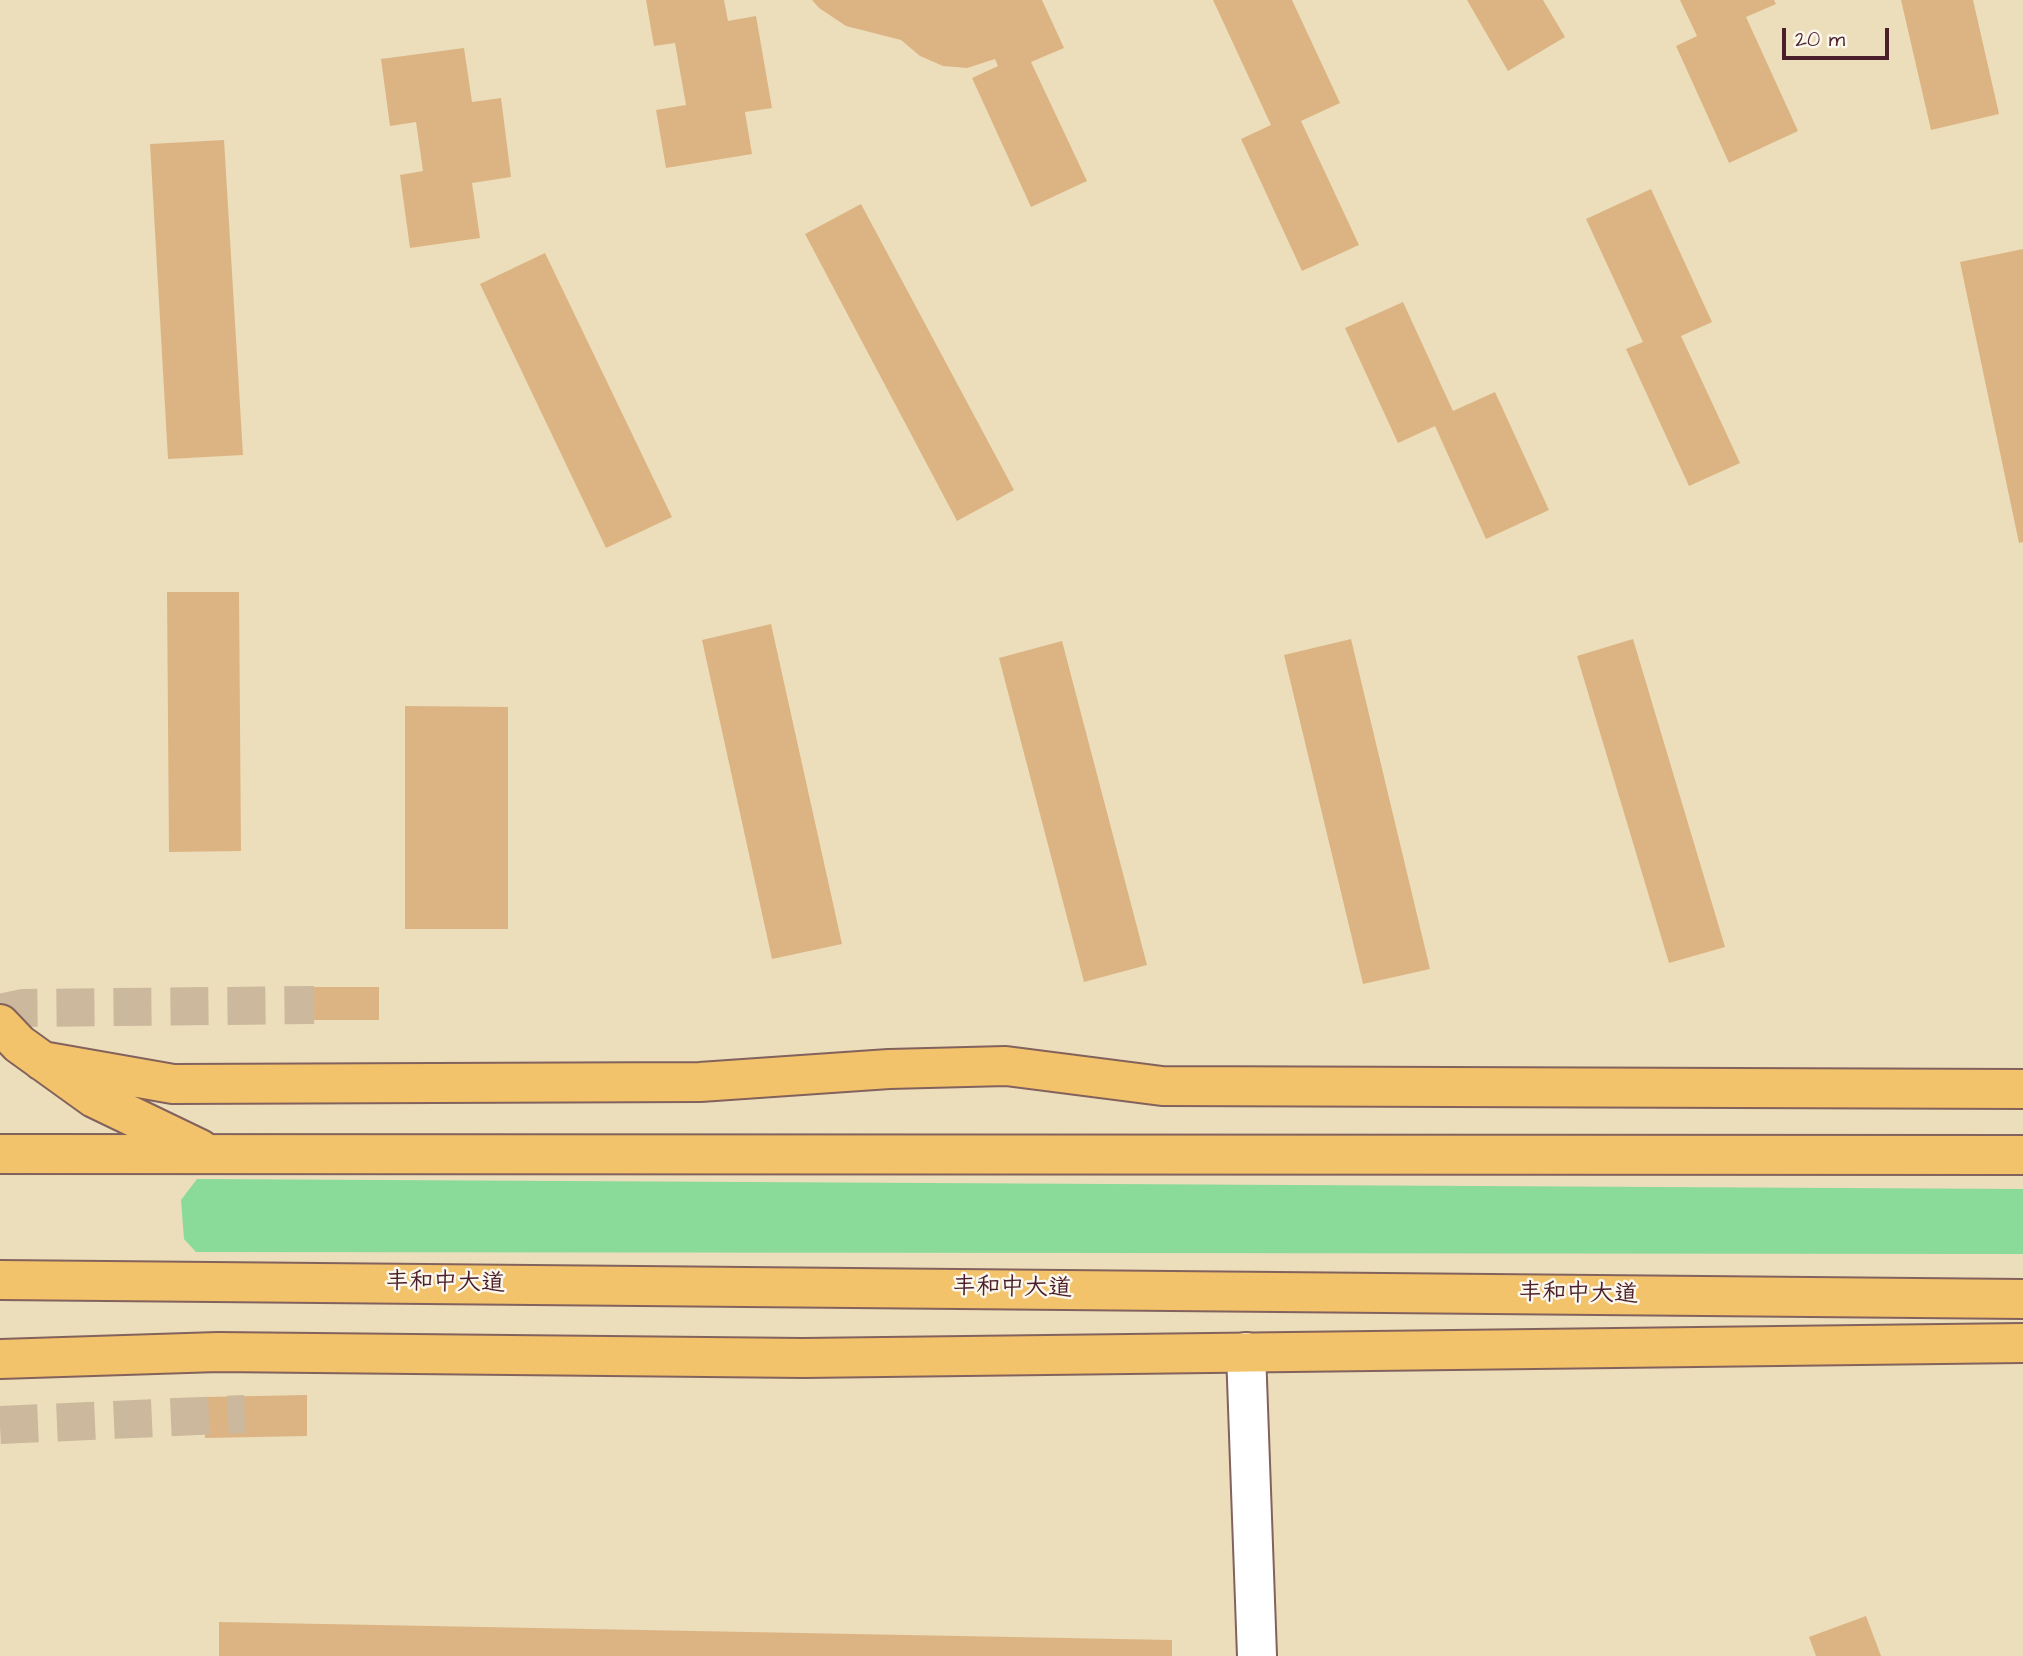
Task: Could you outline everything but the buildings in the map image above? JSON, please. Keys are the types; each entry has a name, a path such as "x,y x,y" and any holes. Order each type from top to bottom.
{"main road":[{"path":"0,1024 19,1044 94,1098 211,1154"},
{"path":"42,1061 173,1084 700,1082 889,1069 1006,1066 1162,1086 2023,1089"},
{"path":"0,1154 2023,1155"},
{"name":"丰和中大道","path":"0,1280 2023,1299"},
{"path":"0,1359 218,1352 789,1358 2023,1343"}],"street":[{"path":"1246,1352 1257,1656"}],"green space":[{"path":"197,1179 2023,1189 2023,1254 196,1252 184,1239 181,1200"}],"tunnel":[{"path":"0,1013 23,1008 314,1005"},
{"path":"0,1425 245,1414"}]}
